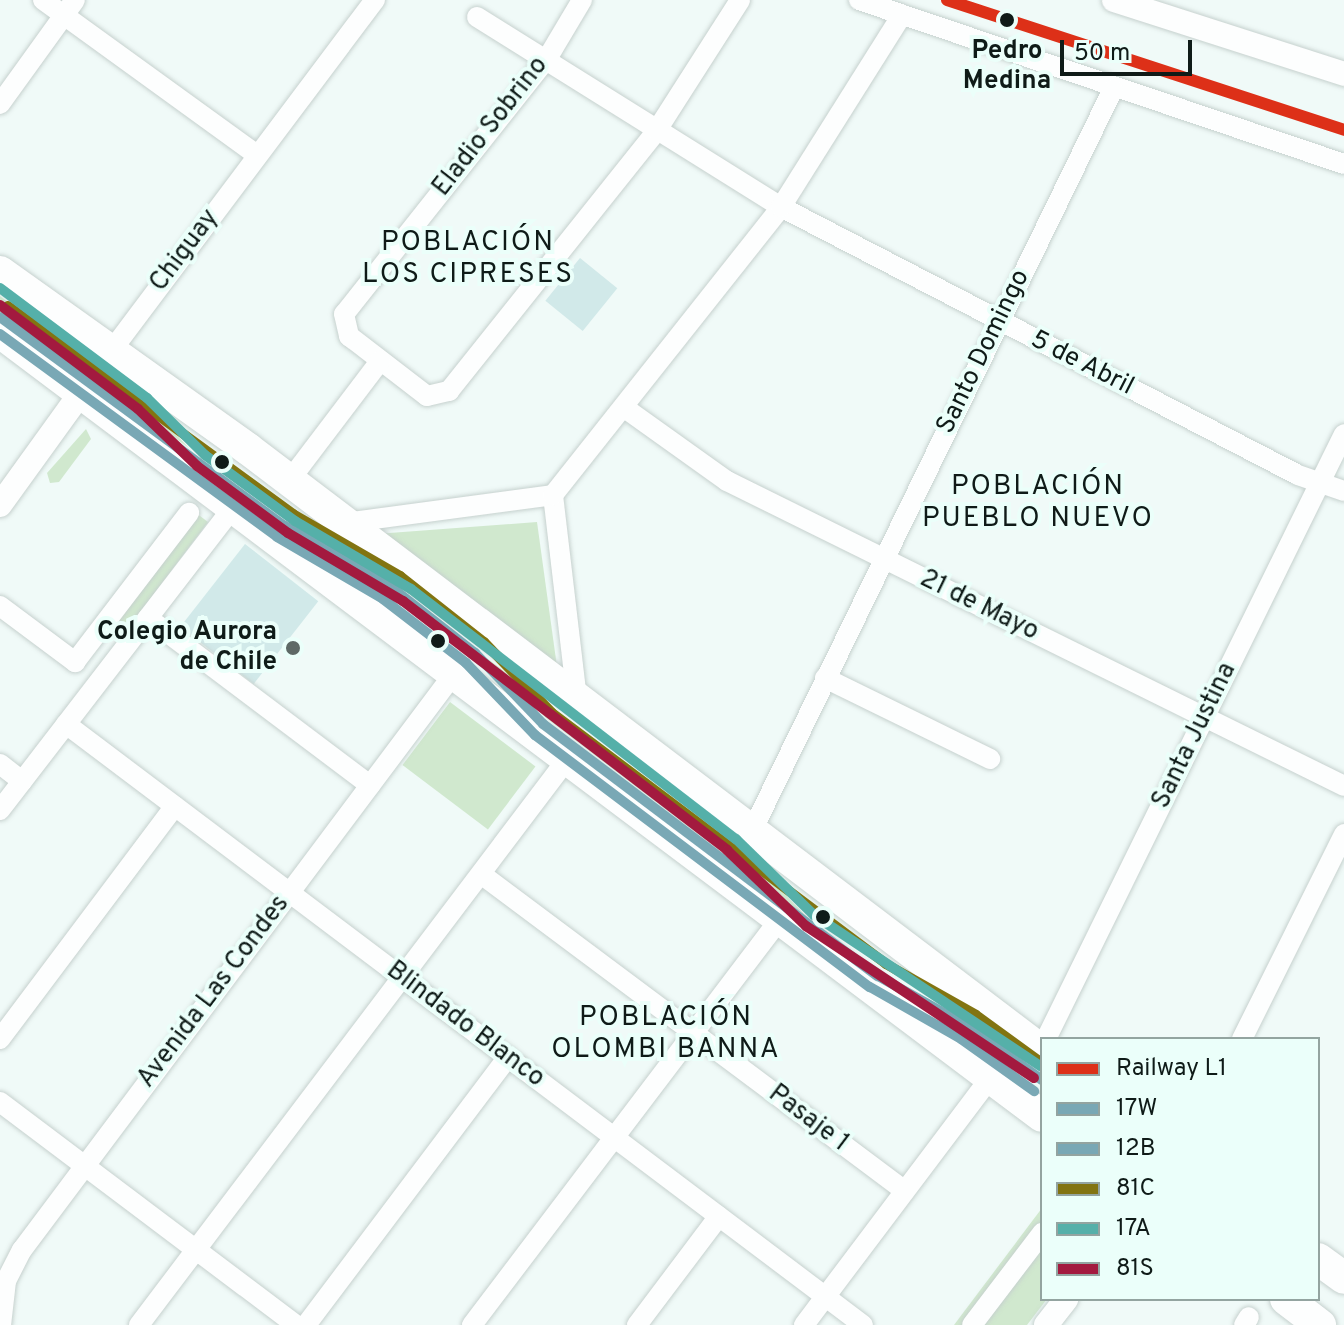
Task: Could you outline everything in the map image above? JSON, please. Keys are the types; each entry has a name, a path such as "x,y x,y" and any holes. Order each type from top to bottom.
{"main road":[{"path":"0,272 109,354 289,481 751,833 1040,1045"},
{"path":"0,332 1040,1114"},
{"path":"1320,1260 1344,1278"},
{"path":"1289,1301 1320,1325"}],"street":[{"path":"43,0 70,8 257,155"},
{"name":"Chiguay","path":"0,505 109,354 375,0"},
{"name":"Eladio Sobrino","path":"380,361 345,331 347,309 548,57 582,0"},
{"path":"289,481 380,361 427,396 449,391 657,130 740,0"},
{"path":"859,0 1113,89 1344,164"},
{"path":"1114,0 1344,74"},
{"path":"0,104 70,8"},
{"path":"344,523 553,495 626,409 781,207 902,15"},
{"name":"5 de Abril","path":"477,17 548,57 781,207 999,321 1320,482 1344,491"},
{"name":"Santo Domingo","path":"751,833 1113,89"},
{"name":"21 de Mayo","path":"626,409 700,466 1344,786"},
{"name":"Santa Justina","path":"1046,1037 1344,434"},
{"path":"553,495 577,700"},
{"path":"0,810 234,506"},
{"path":"0,606 75,662 189,513"},
{"path":"148,618 370,785"},
{"name":"Avenida Las Condes","path":"1,1325 15,1261 455,672"},
{"path":"825,678 990,759"},
{"name":"Blindado Blanco","path":"66,724 863,1325"},
{"path":"139,1325 568,758"},
{"path":"0,764 22,781"},
{"path":"0,1039 175,806"},
{"path":"1243,1037 1344,834"},
{"name":"Pasaje 1","path":"481,874 905,1191"},
{"path":"472,1325 780,919"},
{"path":"306,1325 508,1057"},
{"path":"804,1325 991,1077"},
{"path":"0,1102 296,1325"},
{"path":"637,1325 719,1216"},
{"path":"972,1325 1040,1236"},
{"path":"1046,1325 1064,1301"}],"green space":[{"path":"0,296 72,350 64,361 0,312"},
{"path":"130,394 158,416 189,448 123,401"},
{"path":"86,429 91,439 59,482 50,483 47,473"},
{"path":"196,513 208,522 118,642 106,633"},
{"path":"537,522 557,667 376,534"},
{"path":"484,656 738,846 809,919 545,717"},
{"path":"450,702 535,766 488,829 402,765"},
{"path":"1040,1211 1040,1301 1045,1301 1027,1325 954,1325"}],"building":[{"path":"580,258 617,288 583,331 545,301"},
{"path":"245,544 318,601 254,684 180,627"}],"rail line":[{"name":"L1","path":"947,0 1344,130"}],"transit line":[{"name":"17A","path":"0,288 147,398 205,455 295,521 411,589 736,839 814,915 1040,1066"},
{"name":"81S","path":"0,305 138,409 197,466 288,533 403,601 727,850 806,926 1034,1078"},
{"name":"81C","path":"8,306 293,514 400,576 484,642 552,713 886,964 976,1015 1040,1062"},
{"name":"17W","path":"0,317 285,526 391,587 475,653 543,724 878,976 969,1027 1040,1079"},
{"name":"12B","path":"0,334 277,537 383,599 466,663 535,735 870,987 961,1039 1034,1091"}],"place":[{"name":"Pedro Medina","path":"1007,20"},
{"name":"Colegio Aurora de Chile","path":"293,648"}],"district":[{"name":"POBLACIÓN LOS CIPRESES","path":"468,259"},
{"name":"POBLACIÓN PUEBLO NUEVO","path":"1038,503"},
{"name":"POBLACIÓN OLOMBI BANNA","path":"666,1034"}]}
